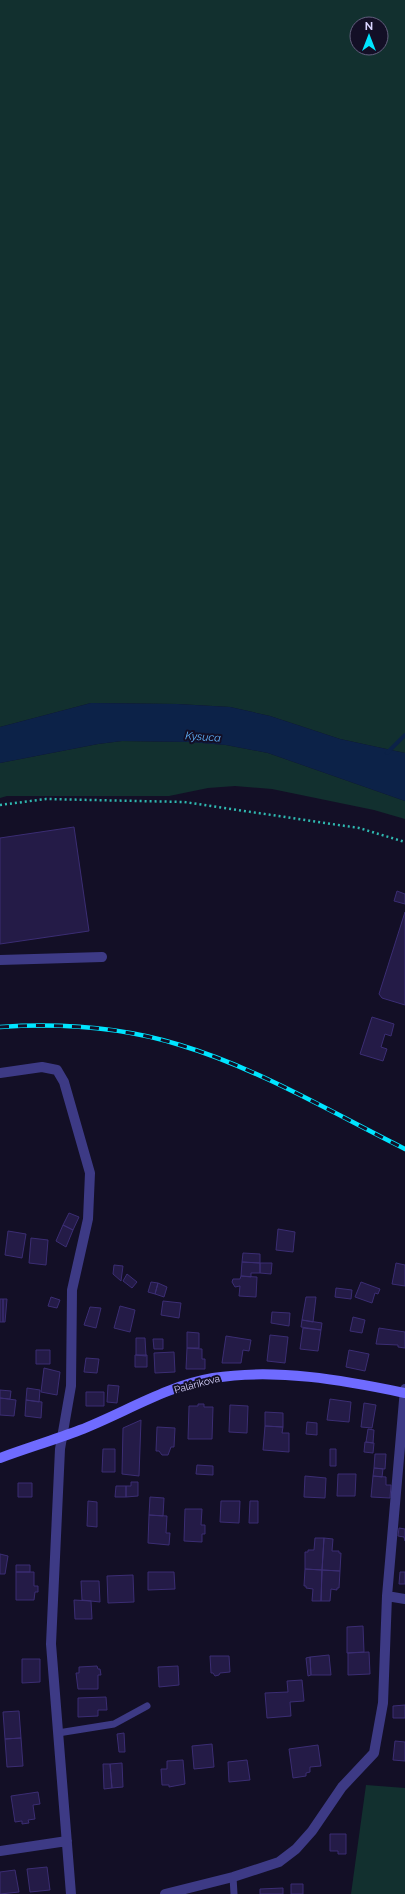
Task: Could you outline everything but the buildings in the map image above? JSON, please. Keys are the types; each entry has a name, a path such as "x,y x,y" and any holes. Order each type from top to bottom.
{"main road":[{"name":"Palárikova","path":"0,1458 79,1430 178,1388 212,1378 244,1375 277,1375 332,1380 405,1392"}],"street":[{"path":"0,960 102,958"},
{"path":"0,1074 42,1067 57,1070 64,1082 90,1173 88,1219 72,1290 71,1386 69,1409 62,1436 51,1644 71,1894"},
{"path":"165,1894 233,1877 279,1862 296,1849 312,1830 342,1788 374,1753 382,1703 387,1596 405,1392"},
{"path":"387,1596 405,1599"},
{"path":"0,1851 67,1841"}],"lane":[{"path":"58,1733 114,1724 148,1706"},
{"path":"233,1877 234,1894"}],"path":[{"path":"0,805 46,799 184,802 359,828 405,842"}],"green space":[{"path":"0,0 405,0 405,753 340,739 270,716 230,707 177,704 91,703 0,727"},
{"path":"122,741 190,742 226,745 268,753 405,801 405,819 374,810 272,789 235,786 208,788 169,796 7,796 0,798 0,763 98,744"},
{"path":"366,1785 405,1788 405,1894 351,1894"}],"water":[{"name":"Kysuca","path":"91,703 177,704 230,707 270,716 340,739 405,753 405,801 268,753 226,745 190,742 122,741 98,744 0,763 0,727"}],"waterway":[{"path":"387,753 405,735"}],"railway":[{"path":"0,1027 68,1026 113,1030 180,1045 238,1066 294,1092 405,1149"}]}
